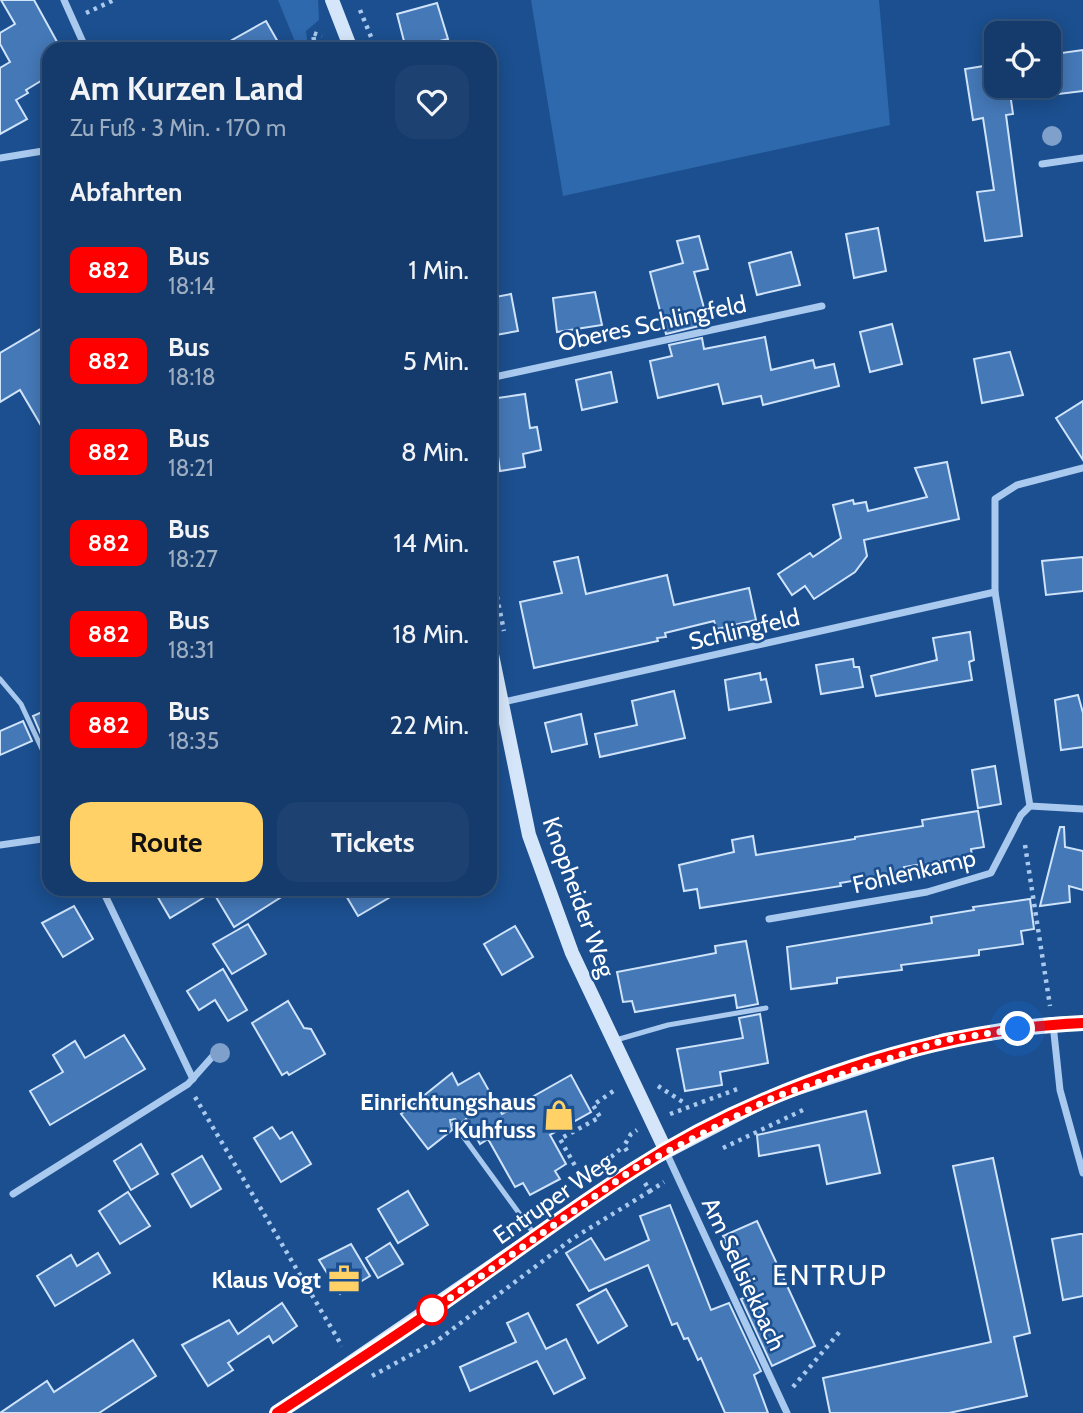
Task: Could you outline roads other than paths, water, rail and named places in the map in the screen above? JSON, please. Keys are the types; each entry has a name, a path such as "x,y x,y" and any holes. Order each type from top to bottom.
{"main road":[{"path":"332,0 348,42"},
{"name":"Knopheider Weg","path":"497,708 529,835 572,953 666,1151"},
{"name":"Entruper Weg","path":"284,1411 666,1151 774,1097 945,1040 1053,1024 1083,1023"}],"street":[{"path":"64,0 83,42"},
{"path":"0,158 42,150"},
{"path":"1042,164 1083,158"},
{"name":"Oberes Schlingfeld","path":"497,376 822,306"},
{"path":"1083,468 1017,485 995,499 995,592 1030,806 1083,809"},
{"name":"Schlingfeld","path":"497,704 995,592"},
{"name":"Fohlenkamp","path":"769,919 927,892 991,873 1021,815 1030,806"},
{"path":"0,845 42,839"},
{"path":"105,896 190,1082"},
{"path":"1053,1024 1060,1090 1073,1145 1083,1173"},
{"path":"13,1194 190,1082 212,1057"},
{"name":"Am Sellsiekbach","path":"666,1151 787,1413"}],"lane":[{"path":"0,678 21,704 42,749"},
{"path":"612,1041 668,1025 766,1008"},
{"path":"454,1124 536,1237"}],"place":[{"name":"Einrichtungshaus - Kuhfuss","path":"559,1115"},
{"name":"Klaus Vogt","path":"344,1279"}],"district":[{"name":"ENTRUP","path":"830,1275"}]}
